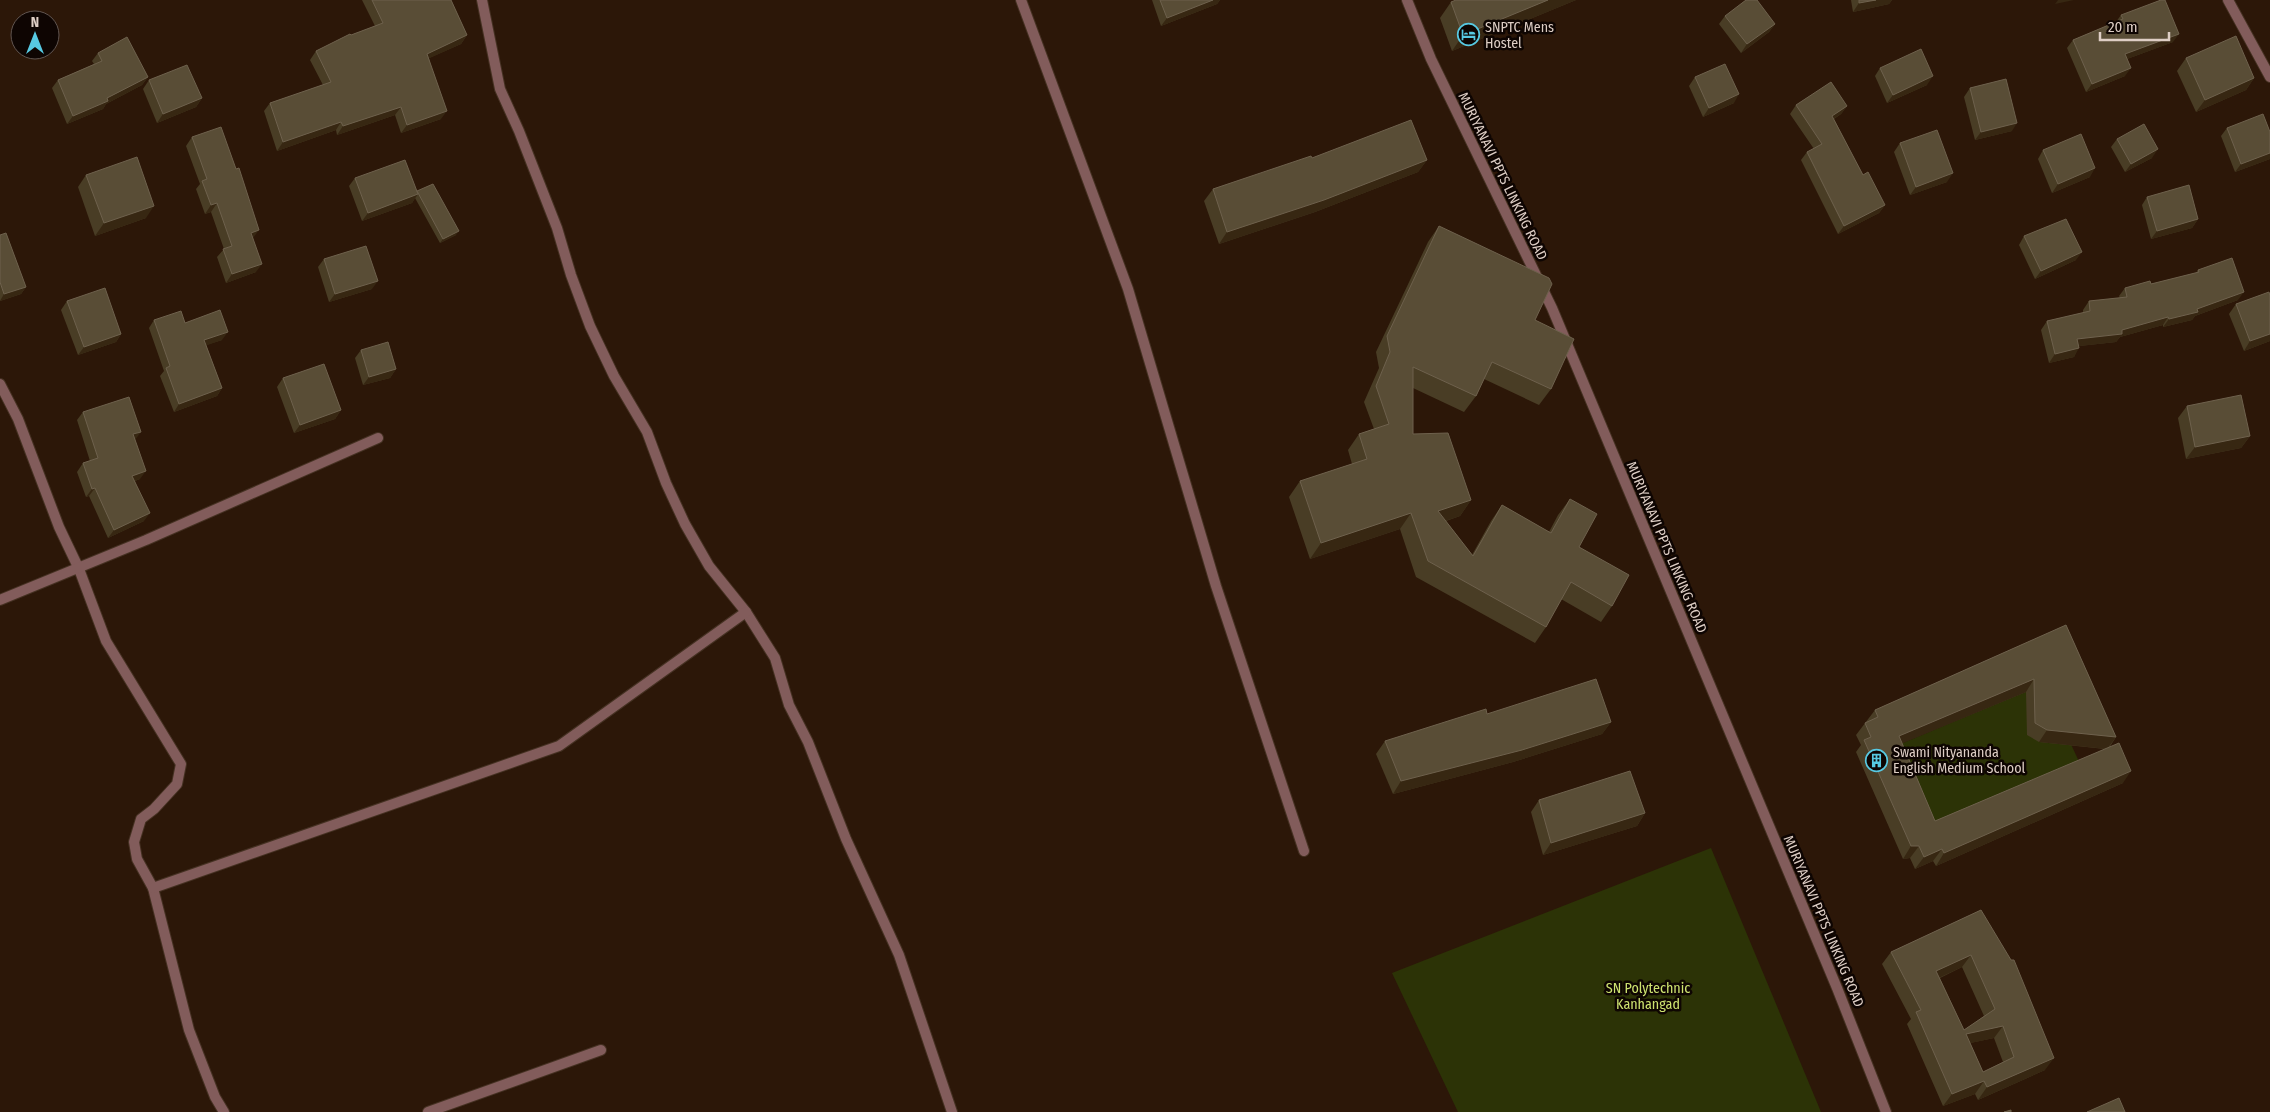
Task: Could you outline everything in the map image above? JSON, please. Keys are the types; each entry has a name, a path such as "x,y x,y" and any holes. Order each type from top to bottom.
{"street":[{"path":"482,0 500,89 519,131 557,228 571,275 590,326 614,376 647,432 666,483 685,524 709,566 746,612 775,658 789,705 808,742 850,847 898,955 952,1112"},
{"path":"1021,0 1128,289 1216,586 1304,851"},
{"name":"MURIYANAVI PPTS LINKING ROAD","path":"1408,0 1431,59 1552,308 1838,988 1886,1112"},
{"path":"2228,0 2270,78"},
{"path":"0,384 18,419 59,527 79,569 106,641 181,764 177,784 154,809 141,818 134,842 138,858 153,888 189,1030 215,1097 224,1112"},
{"path":"0,600 79,569 378,438"},
{"path":"153,888 559,746 746,612"},
{"path":"428,1112 601,1050"}],"green space":[{"path":"2043,684 2082,768 1927,833 1891,748"},
{"name":"SN Polytechnic Kanhangad","path":"1711,848 1821,1112 1458,1112 1392,973"}],"building":[{"path":"372,0 451,0 467,35 427,54 447,111 407,125 401,107 343,126 341,122 283,142 270,103 331,82 316,51 350,34 383,23"},
{"path":"1160,0 1213,0 1167,18"},
{"path":"1456,0 1548,0 1463,35 1451,2"},
{"path":"1746,0 1757,0 1775,24 1747,44 1725,16"},
{"path":"1859,0 1876,0 1859,3"},
{"path":"2165,0 2179,34 2125,54 2131,68 2092,84 2073,40 2123,19 2121,15"},
{"path":"2236,36 2254,78 2205,100 2186,58"},
{"path":"127,37 148,77 107,98 108,101 73,116 58,80 102,61 98,53"},
{"path":"1921,49 1933,76 1893,95 1880,68"},
{"path":"1725,64 1739,94 1709,108 1695,77"},
{"path":"187,65 202,98 163,114 149,80"},
{"path":"2006,79 2017,123 1981,132 1970,88"},
{"path":"1831,82 1847,106 1832,116 1863,175 1868,172 1885,205 1844,226 1807,152 1822,144 1796,105"},
{"path":"2263,114 2270,132 2270,153 2241,164 2227,128"},
{"path":"1411,120 1427,160 1324,200 1227,232 1213,189 1311,156 1312,158"},
{"path":"2144,124 2158,149 2131,164 2117,139"},
{"path":"221,127 236,169 239,168 259,230 251,233 262,264 232,274 223,249 232,246 217,203 211,205 202,181 207,179 192,137"},
{"path":"1937,130 1953,173 1916,187 1900,143"},
{"path":"2081,134 2095,168 2058,184 2043,150"},
{"path":"137,157 154,206 104,223 86,175"},
{"path":"405,160 418,194 368,213 355,178"},
{"path":"433,184 459,231 443,239 417,191"},
{"path":"2189,185 2198,219 2157,231 2147,197"},
{"path":"2066,219 2082,252 2041,271 2024,236"},
{"path":"1439,226 1549,278 1552,284 1535,320 1574,339 1551,389 1492,362 1476,396 1413,367 1413,434 1448,433 1471,500 1438,511 1473,556 1502,505 1551,533 1570,499 1597,514 1579,547 1629,575 1612,606 1571,582 1546,627 1428,561 1411,513 1321,543 1300,481 1367,459 1359,434 1389,424 1376,386 1390,352 1387,336"},
{"path":"6,233 26,287 4,294 0,282 0,235"},
{"path":"366,246 378,281 335,294 324,259"},
{"path":"2232,258 2244,292 2197,309 2198,312 2169,319 2168,317 2122,330 2122,334 2077,339 2079,348 2055,354 2047,321 2090,311 2089,301 2127,297 2125,288 2150,281 2151,284 2199,272 2198,270"},
{"path":"105,288 121,334 84,347 67,301"},
{"path":"2269,292 2270,334 2250,341 2236,304"},
{"path":"220,310 228,332 204,340 222,388 179,404 166,368 170,366 154,320 181,311 185,323"},
{"path":"388,342 396,369 369,377 361,350"},
{"path":"324,364 341,410 300,425 283,378"},
{"path":"2241,395 2250,436 2195,447 2187,406"},
{"path":"129,397 141,432 133,434 146,471 132,476 150,513 114,530 95,488 92,489 83,463 98,458 83,412"},
{"name":"Swami Nityananda English Medium School","path":"2066,625 2116,737 2047,730 2035,723 2034,679 1899,736 1935,821 2119,743 2131,771 1944,853 1942,849 1924,857 1919,846 1911,846 1864,740 1871,737 1865,723 1878,717 1875,710"},
{"path":"1596,679 1611,722 1522,750 1401,781 1385,741 1486,709 1487,714"},
{"path":"1630,771 1645,813 1551,843 1539,800"},
{"path":"1981,910 2011,960 2014,960 2054,1058 1987,1087 1984,1081 1952,1094 1916,1012 1921,1010 1891,952","holes":["1971,955 1995,1009 1964,1030 1936,971","2003,1026 2014,1057 1983,1072 1966,1034"]},
{"path":"2119,1098 2125,1112 2087,1112"}],"place":[{"name":"SNPTC Mens Hostel","path":"1469,35"},
{"name":"Swami Nityananda English Medium School","path":"1877,760"}]}
